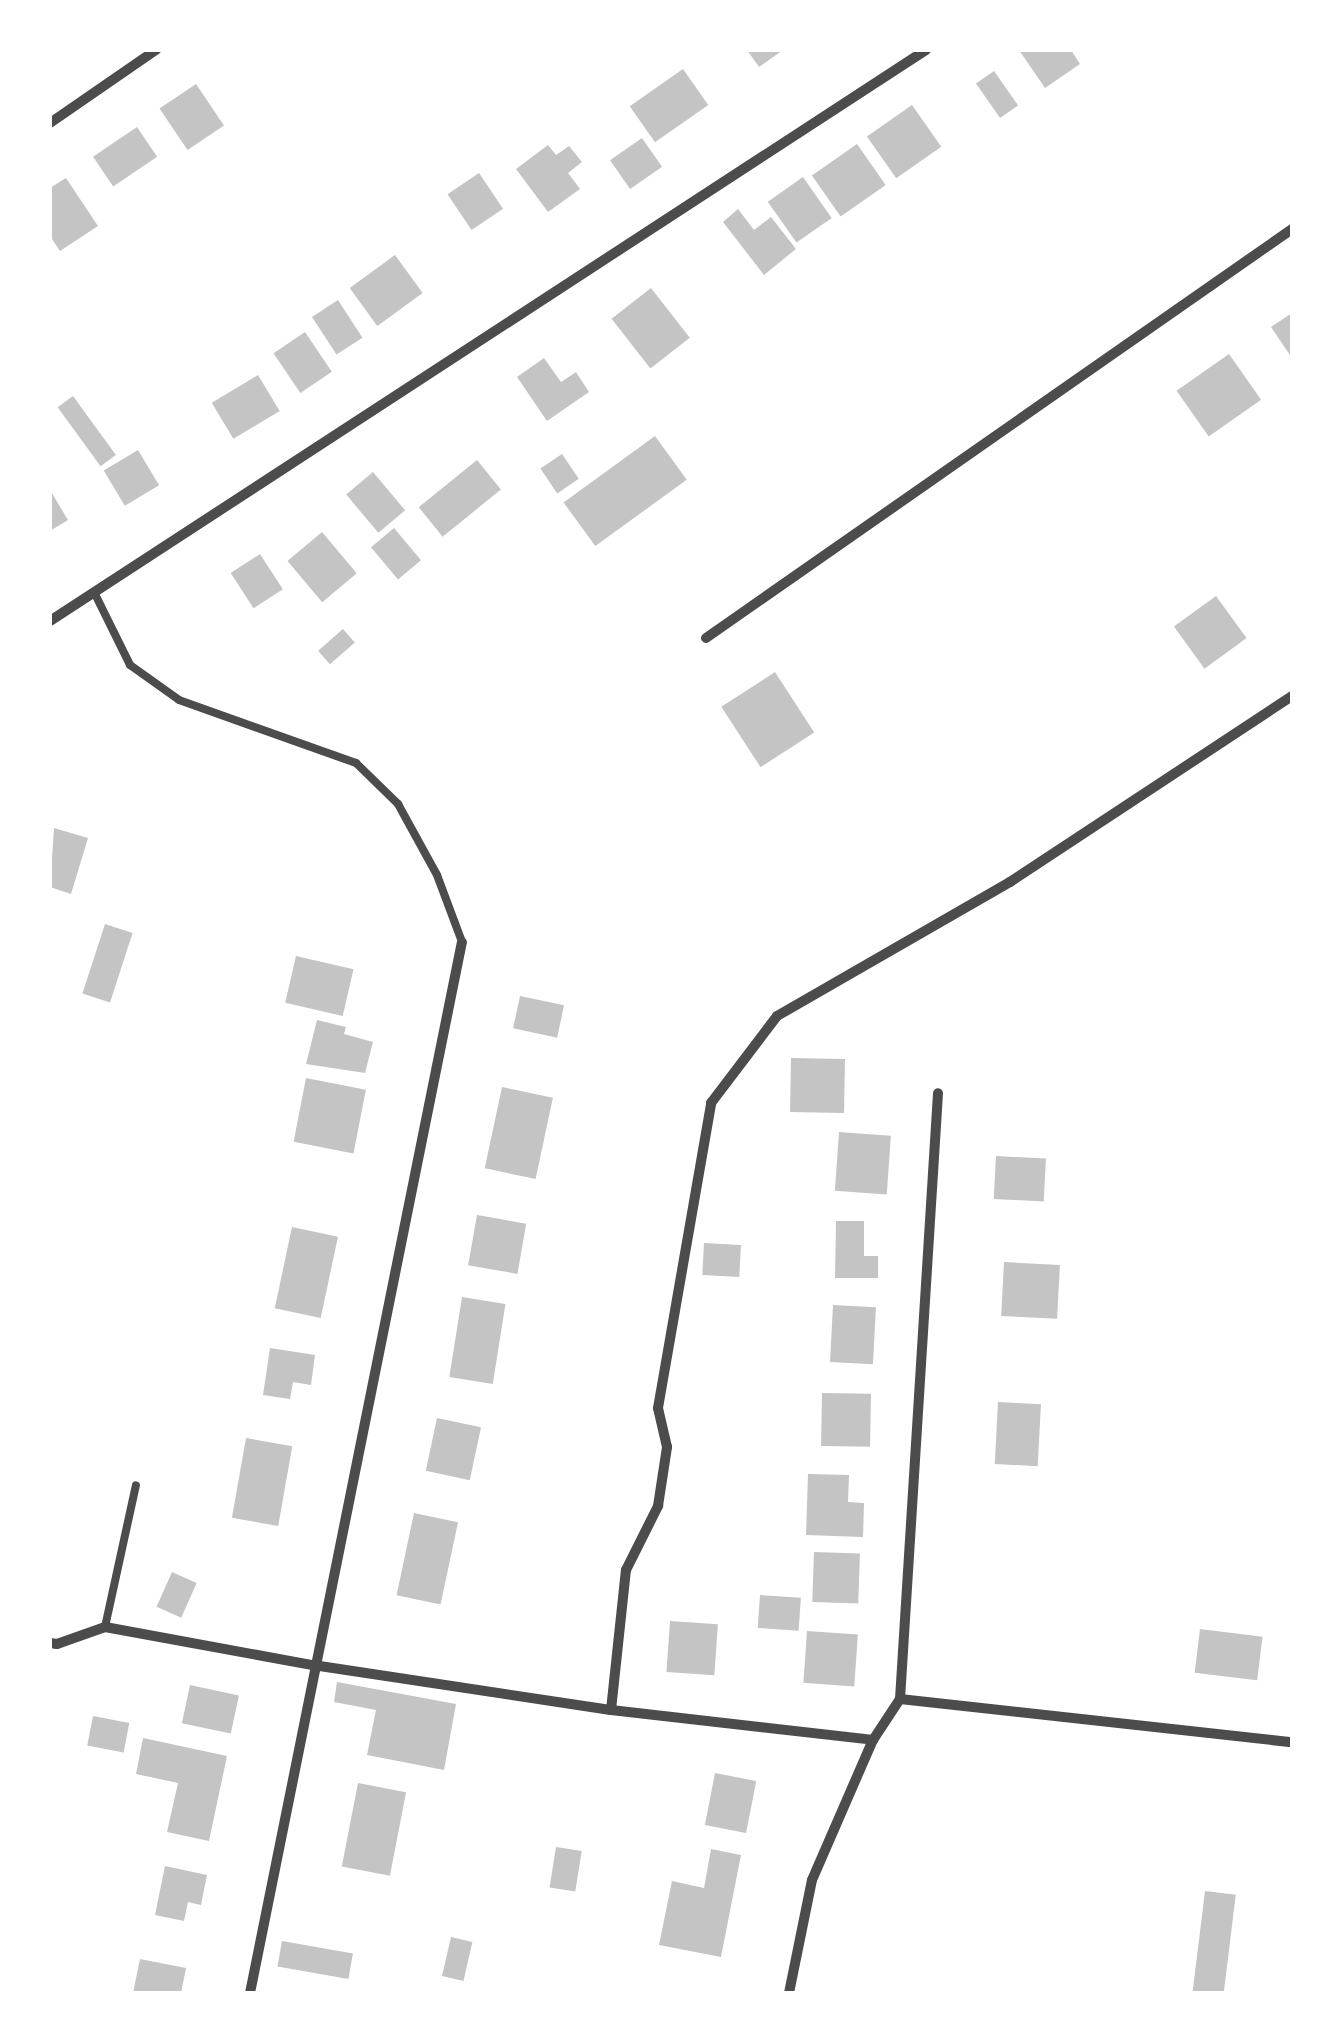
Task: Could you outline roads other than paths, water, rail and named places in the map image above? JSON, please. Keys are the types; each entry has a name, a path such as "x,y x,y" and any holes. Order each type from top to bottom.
{"street":[{"path":"50,123 156,50"},
{"path":"50,621 926,50"},
{"path":"706,638 1292,229"},
{"path":"611,1710 626,1570 658,1506 667,1447 658,1408 711,1103 777,1016 1010,882 1292,696"},
{"path":"250,1993 462,942"},
{"path":"789,1993 812,1880 873,1740 900,1699 938,1093"},
{"path":"50,1642 57,1644 105,1627 313,1666 611,1710 873,1740"},
{"path":"900,1699 1292,1742"}],"lane":[{"path":"94,592 130,665 180,700 356,763 398,804 437,875 462,942"},
{"path":"105,1627 136,1485"}]}
